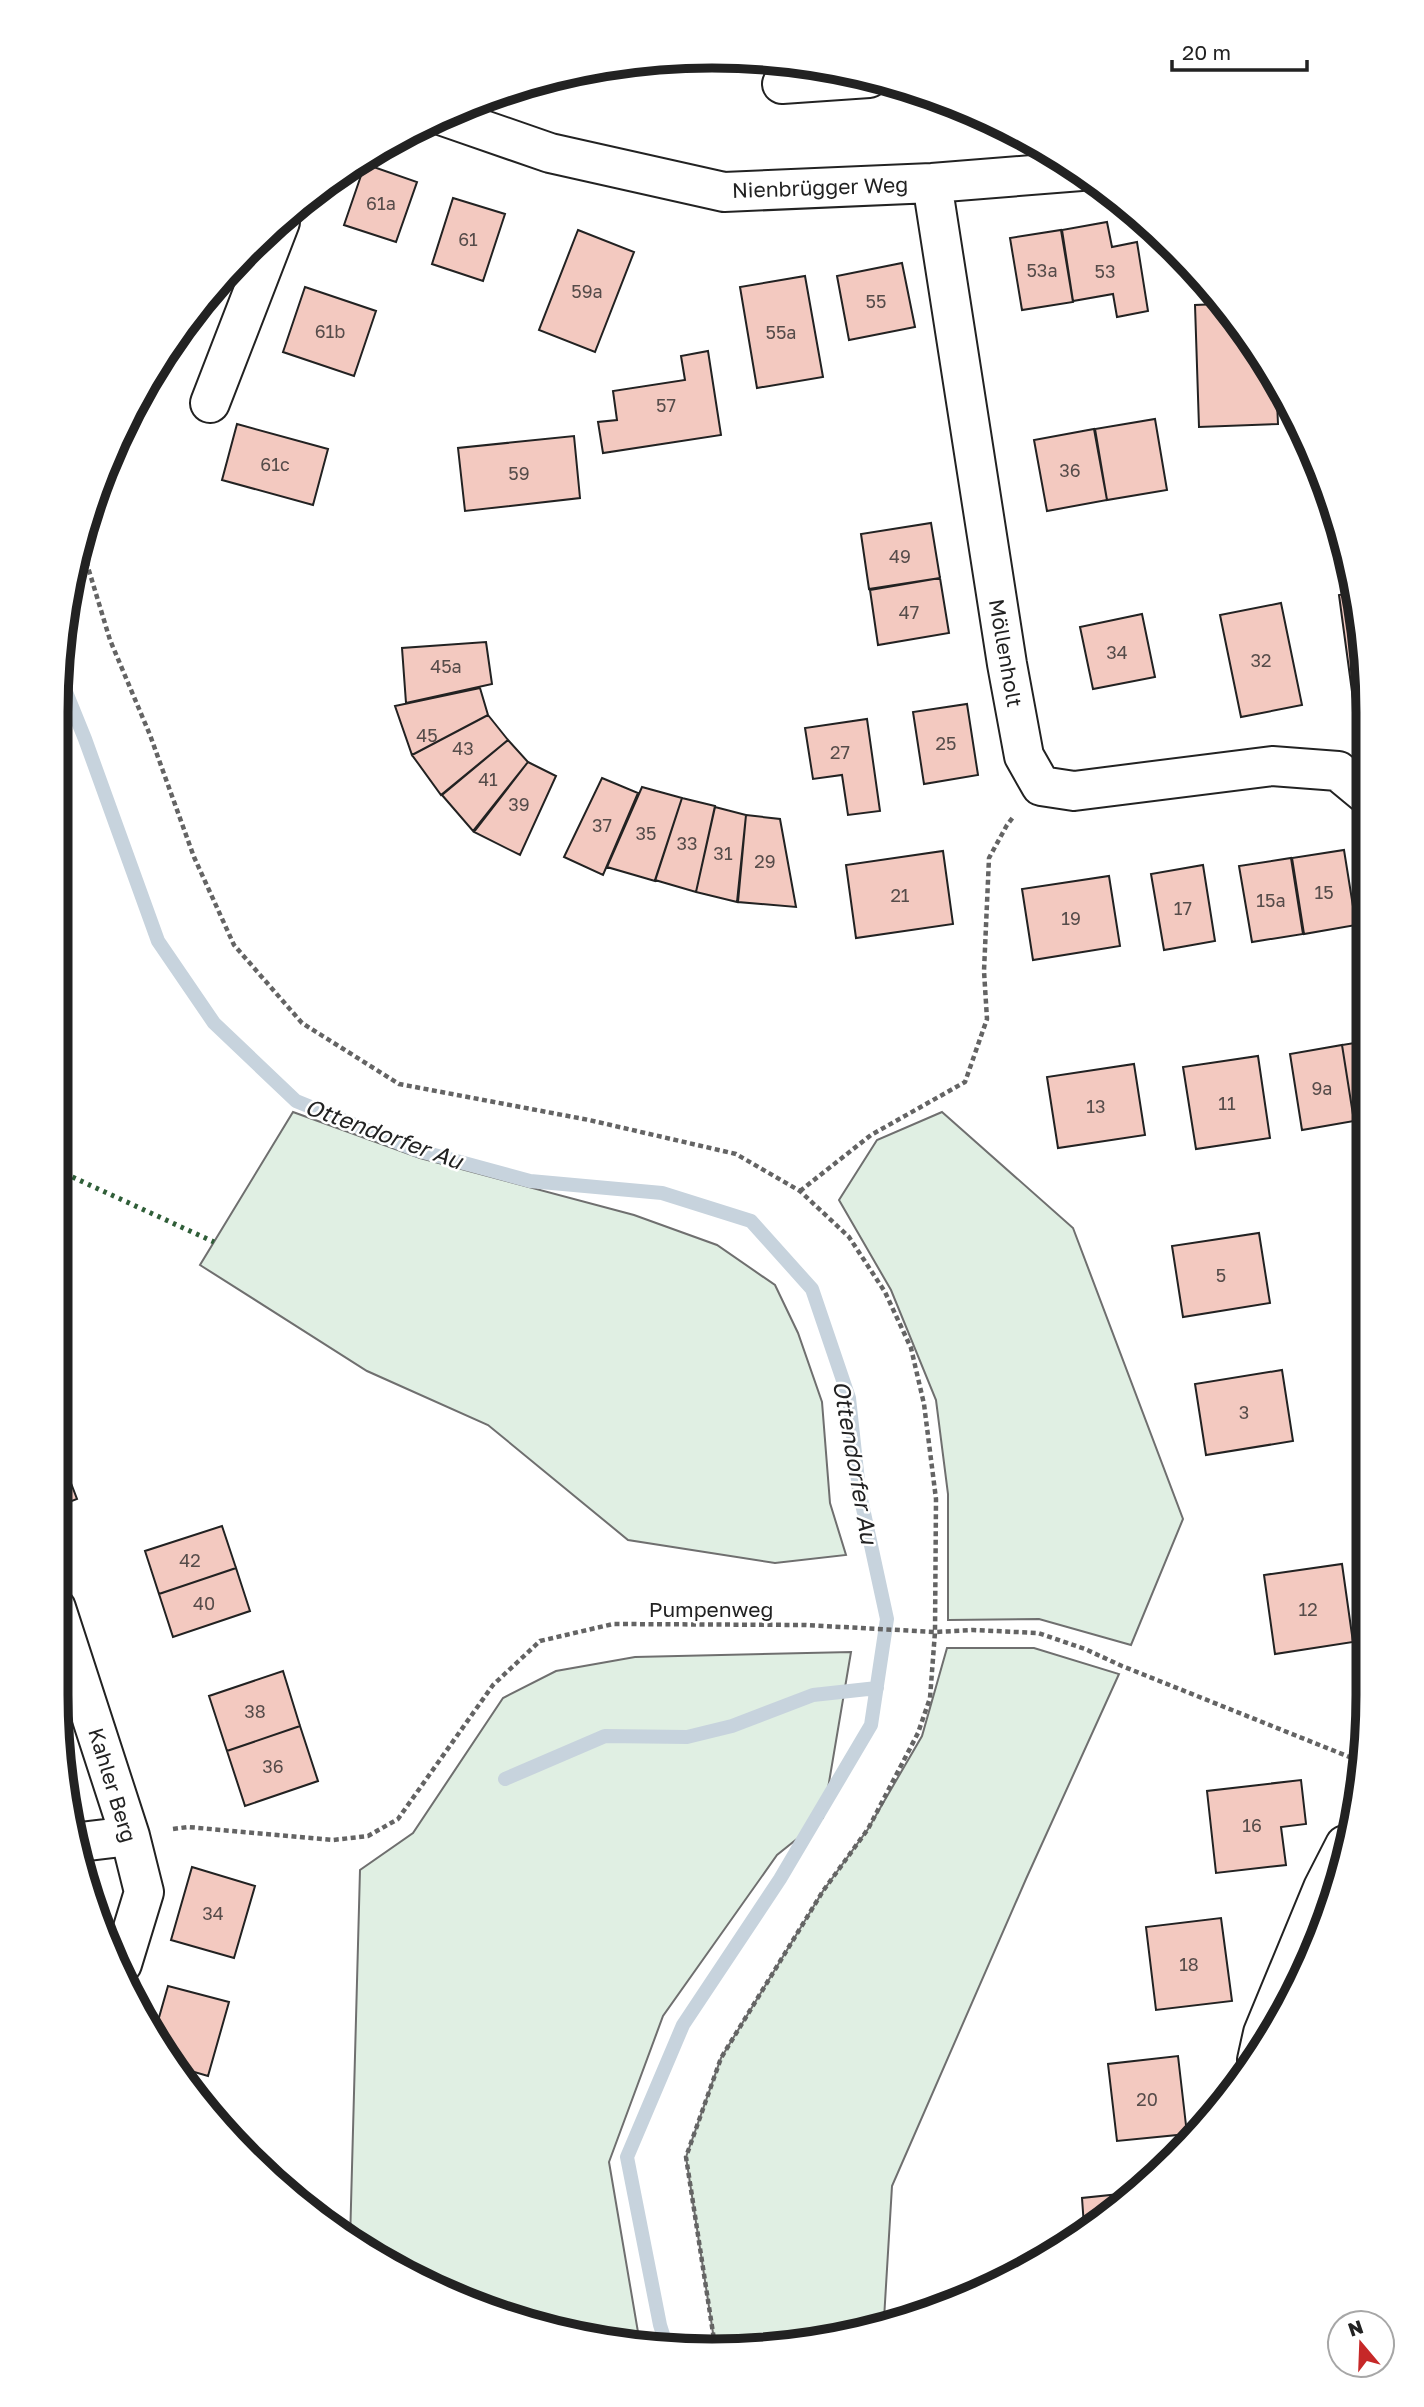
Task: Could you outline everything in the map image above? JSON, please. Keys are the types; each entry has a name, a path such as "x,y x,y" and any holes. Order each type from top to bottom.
{"street":[{"path":"782,83 833,80"},
{"name":"Nienbrügger Weg","path":"457,121 550,153 724,192 932,183 1056,168"},
{"name":"Möllenholt","path":"932,183 1007,664 1024,756 1041,786"},
{"path":"211,403 272,243"},
{"path":"1041,786 1074,791 1272,766 1338,771 1356,785"},
{"name":"Kahler Berg","path":"68,1645 130,1836 144,1892 124,1957"},
{"path":"85,1841 130,1836"},
{"path":"1269,2019 1332,1870"}],"path":[{"path":"87,560 110,640 150,735 194,857 234,945 302,1023 399,1084 589,1120 736,1154 800,1191 849,1237 885,1292 911,1348 924,1404 936,1499 935,1632 930,1698 918,1733 868,1829 823,1891 720,2058 686,2157 714,2339"},
{"path":"800,1191 871,1135 965,1082 987,1019 984,971 989,858 1007,825 1041,786"},
{"name":"Pumpenweg","path":"130,1836 188,1827 333,1840 368,1836 398,1819 493,1685 540,1641 612,1624 805,1625 935,1632 973,1630 1038,1633 1085,1649 1352,1758"}],"green space":[{"path":"293,1112 420,1158 634,1215 717,1245 775,1285 798,1333 822,1402 830,1503 846,1555 775,1563 628,1540 488,1425 367,1371 200,1265"},
{"path":"942,1112 1073,1228 1183,1519 1131,1645 1039,1619 948,1620 948,1494 936,1400 891,1290 839,1200 877,1140"},
{"path":"947,1648 1034,1648 1119,1674 892,2186 884,2315 796,2333 714,2339 686,2157 721,2058 823,1891 868,1829 922,1736"},
{"path":"851,1652 823,1818 777,1855 663,2016 609,2162 638,2334 586,2326 505,2305 427,2272 390,2253 350,2227 360,1870 413,1833 503,1698 556,1671 635,1657"}],"building":[{"path":"371,166 417,182 396,242 344,225 362,172"},
{"path":"453,198 505,214 483,281 432,264"},
{"path":"1107,222 1112,247 1137,242 1148,311 1117,317 1113,294 1073,301 1062,230"},
{"path":"578,230 634,252 595,352 539,330"},
{"path":"1061,230 1073,302 1022,310 1010,238"},
{"path":"902,263 915,327 849,340 837,276"},
{"path":"805,276 823,377 757,388 740,287"},
{"path":"305,287 376,311 354,376 283,352"},
{"path":"1210,304 1247,354 1277,404 1278,424 1199,427 1195,305"},
{"path":"708,351 721,435 603,453 598,422 617,420 613,391 685,380 681,356"},
{"path":"1155,419 1167,490 1107,500 1095,429"},
{"path":"237,424 328,449 313,505 222,480"},
{"path":"1094,429 1107,500 1047,511 1034,440"},
{"path":"574,436 580,498 465,511 458,448"},
{"path":"931,523 940,578 869,589 861,534"},
{"path":"940,578 949,633 878,645 870,590"},
{"path":"1344,594 1350,628 1355,699 1353,699 1339,595"},
{"path":"1281,603 1302,705 1241,717 1220,615"},
{"path":"1142,614 1155,677 1093,689 1080,627"},
{"path":"486,642 492,684 406,703 402,648"},
{"path":"480,688 488,715 412,755 395,706"},
{"path":"967,704 978,775 924,784 913,712"},
{"path":"488,715 508,740 441,795 412,755"},
{"path":"867,719 880,811 848,815 842,775 813,779 805,728"},
{"path":"508,740 528,762 473,831 442,795"},
{"path":"528,762 556,776 520,855 474,832"},
{"path":"602,778 638,793 603,875 564,857"},
{"path":"642,787 682,798 655,881 607,867"},
{"path":"682,798 715,806 696,892 655,880"},
{"path":"715,807 746,815 737,902 696,892"},
{"path":"746,815 780,819 796,907 738,902"},
{"path":"1344,850 1356,925 1304,934 1292,858"},
{"path":"943,851 953,924 856,938 846,865"},
{"path":"1291,858 1303,934 1252,942 1239,866"},
{"path":"1203,865 1215,941 1164,950 1151,874"},
{"path":"1109,876 1120,946 1033,960 1022,889"},
{"path":"1356,1043 1356,1121 1354,1121 1342,1045"},
{"path":"1342,1045 1354,1121 1302,1130 1290,1054"},
{"path":"1258,1056 1270,1138 1196,1149 1183,1067"},
{"path":"1134,1064 1145,1135 1058,1148 1047,1077"},
{"path":"1259,1233 1270,1303 1183,1317 1172,1246"},
{"path":"1282,1370 1293,1441 1206,1455 1195,1384"},
{"path":"68,1475 77,1499 68,1502"},
{"path":"222,1526 236,1568 159,1594 145,1551"},
{"path":"1342,1564 1353,1642 1275,1654 1264,1575"},
{"path":"236,1568 250,1611 173,1637 159,1594"},
{"path":"283,1671 300,1726 227,1751 209,1696"},
{"path":"300,1726 318,1781 245,1806 227,1751"},
{"path":"1301,1780 1306,1824 1281,1827 1286,1865 1216,1873 1207,1791"},
{"path":"192,1867 255,1886 234,1958 171,1940"},
{"path":"1221,1918 1232,2001 1156,2010 1146,1927"},
{"path":"168,1986 229,2002 208,2076 189,2071 158,2023"},
{"path":"1178,2056 1186,2129 1181,2135 1117,2141 1108,2064"},
{"path":"1118,2194 1084,2220 1082,2198"}],"waterway":[{"name":"Ottendorfer Au","path":"69,699 158,941 214,1023 296,1101 416,1150 530,1181 662,1193 751,1221 812,1289 849,1398 859,1490 887,1619 871,1725 780,1879 683,2025 627,2157 664,2336"},
{"path":"505,1779 605,1736 687,1737 732,1726 813,1695 877,1688"}],"hedge":[{"path":"68,1175 214,1242"}]}
